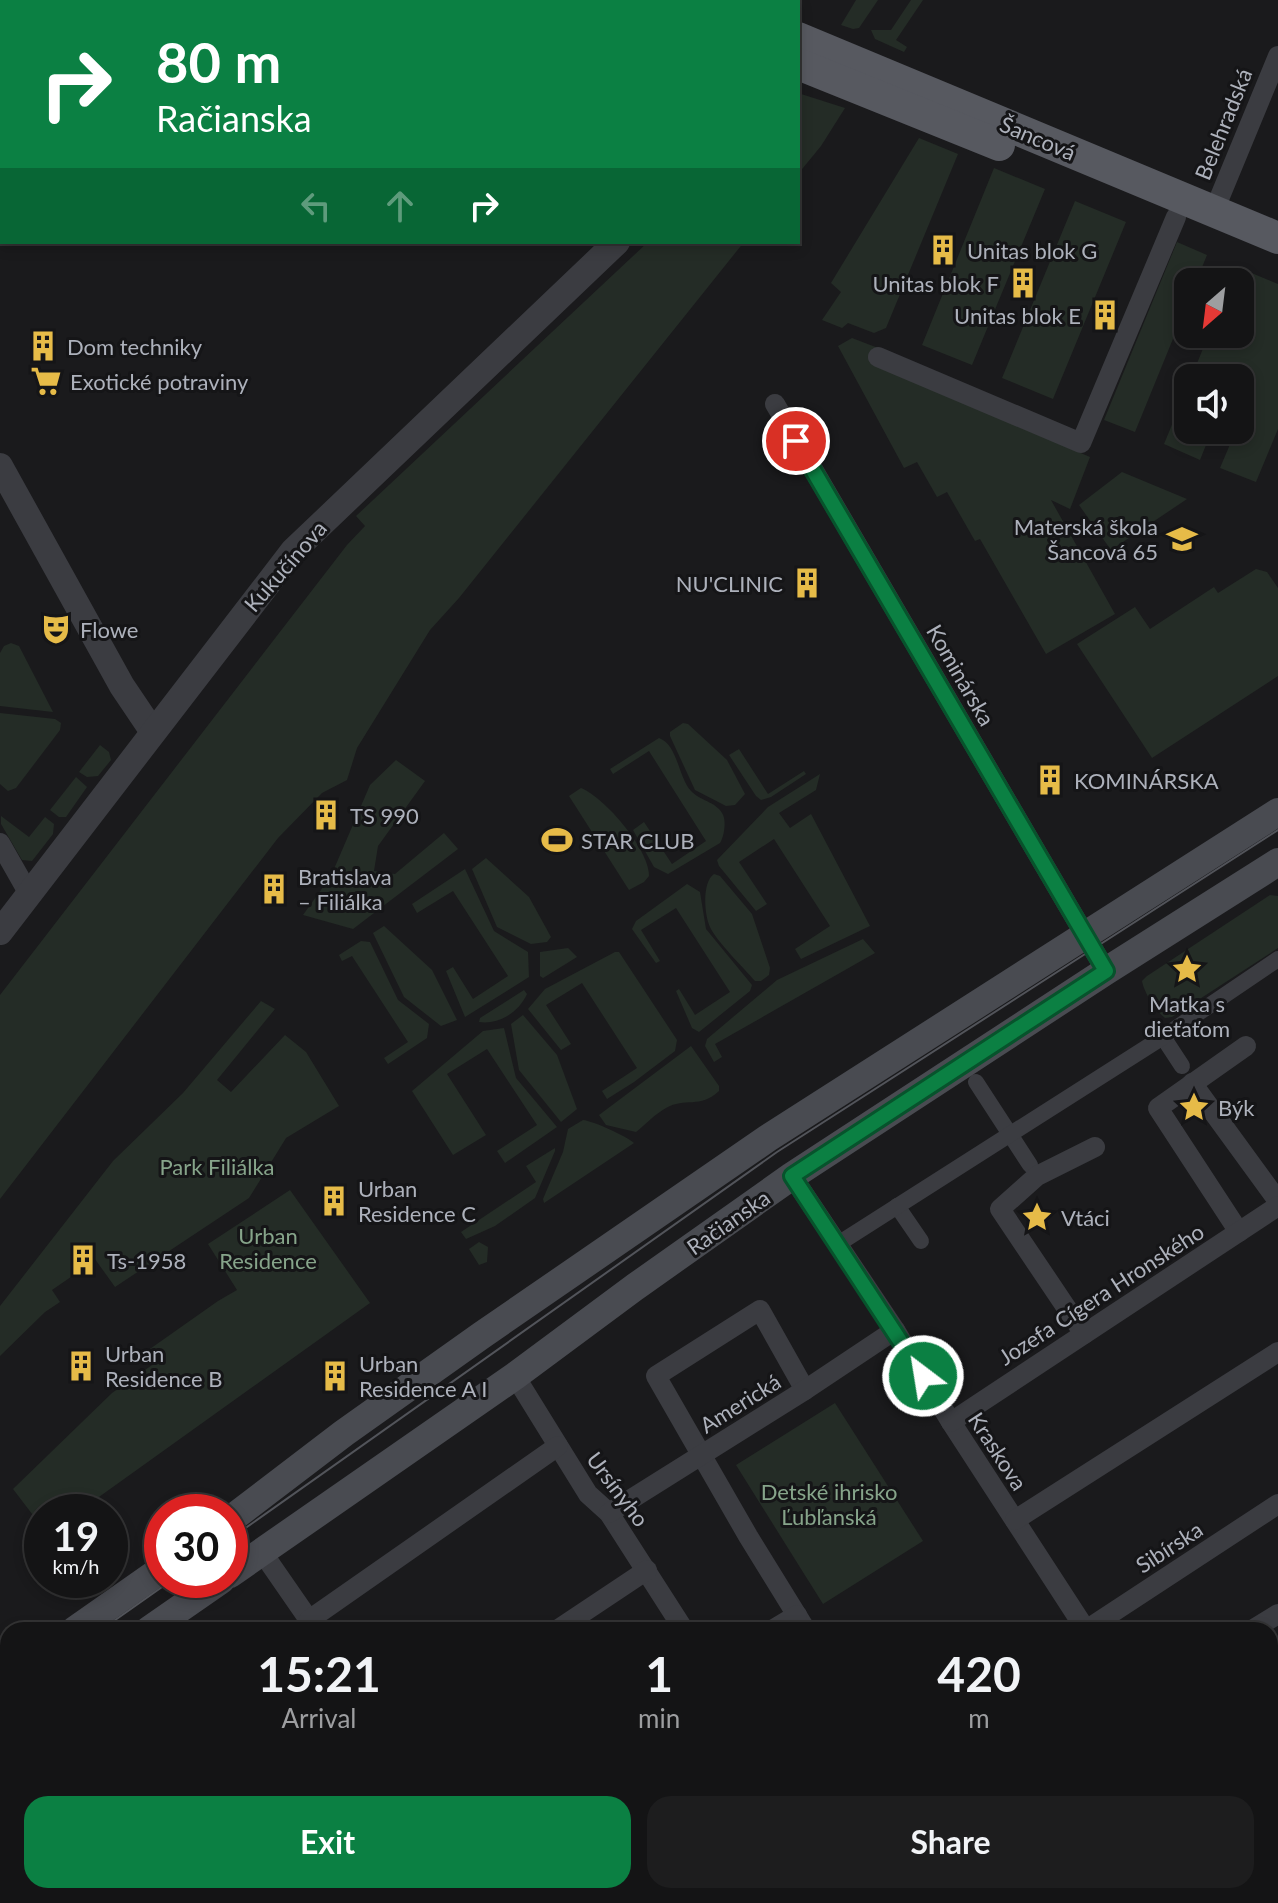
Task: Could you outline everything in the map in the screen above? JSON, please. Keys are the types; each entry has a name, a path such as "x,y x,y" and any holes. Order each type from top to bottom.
{"main road":[{"name":"Šancová","path":"800,39 1278,238"},
{"name":"Šancová","path":"800,65 1278,259"},
{"name":"Račianska","path":"248,1507 445,1361 755,1147 1278,812"},
{"name":"Račianska","path":"248,1562 515,1376 792,1176 1278,862"},
{"path":"86,1622 144,1582"},
{"path":"161,1622 195,1598"}],"street":[{"name":"Belehradská","path":"1214,211 1278,56"},
{"path":"878,357 1081,443 1176,217"},
{"name":"Kukučínova","path":"0,932 298,545 615,244"},
{"name":"Kominárska","path":"775,404 1106,971"},
{"path":"0,466 122,686 153,732"},
{"path":"0,843 29,894"},
{"path":"838,1244 1163,1037 1278,959"},
{"path":"1163,1037 1278,1204"},
{"path":"1239,1232 1158,1108 1187,1074 1246,1046"},
{"path":"976,1082 1030,1165"},
{"path":"1084,1334 1000,1209 1037,1176 1095,1147"},
{"name":"Kraskova","path":"792,1176 895,1330 1081,1622"},
{"name":"Jozefa Cígera Hronského","path":"951,1422 1278,1204"},
{"path":"897,1206 921,1241"},
{"path":"802,1622 748,1536 656,1376 760,1310 805,1390"},
{"name":"Americká","path":"609,1513 895,1330"},
{"path":"1015,1520 1278,1352"},
{"name":"Ursínyho","path":"515,1376 588,1494 609,1513 679,1622"},
{"path":"316,1622 558,1446"},
{"name":"Sibírska","path":"1098,1622 1278,1504"},
{"path":"262,1552 310,1622"},
{"path":"569,1622 647,1570"}],"green space":[{"path":"856,0 878,0 859,28 841,25"},
{"path":"911,0 923,0 896,40 907,47 904,52 875,39 871,30 891,30"},
{"path":"800,94 845,108 800,172"},
{"path":"919,138 958,154 886,328 874,333 848,323 842,328 822,320 841,292 831,283"},
{"path":"994,168 1045,189 972,365 922,345"},
{"path":"1075,201 1126,222 1053,399 1002,378"},
{"path":"1177,242 1207,255 1202,268 1174,268 1174,336 1135,432 1104,420"},
{"path":"646,244 742,244 459,598 430,630 357,748 347,780 322,793 278,838 0,1199 0,995 347,545 365,526 356,516"},
{"path":"1254,274 1278,284 1278,429 1256,482 1220,468 1230,444 1254,444 1254,364 1197,364 1203,348 1254,348"},
{"path":"852,338 878,348 903,377 1090,457 1070,509 1051,500 1115,614 1046,654 980,539 975,541 947,492 937,497 917,462 904,468 838,346"},
{"path":"1174,420 1174,444 1206,444 1200,460 1164,444"},
{"path":"1122,472 1187,499 1111,550 1079,505"},
{"path":"1256,569 1267,572 1278,588 1278,676 1152,758 1077,644 1135,607 1150,629 1214,587 1218,593"},
{"path":"11,643 19,646 53,712 0,706 0,653 4,646"},
{"path":"0,713 55,719 61,723 60,730 16,788 8,791 0,784"},
{"path":"683,723 688,724 727,760 745,794 735,805 726,806 695,790 670,736 670,732"},
{"path":"659,738 670,747 691,791 716,806 724,820 720,843 668,874 654,867 633,830 644,822 672,864 706,841 649,751 613,774 610,769"},
{"path":"100,745 109,752 111,760 98,776 87,777 79,772"},
{"path":"739,749 768,794 804,771 806,774 771,797 761,800 729,755"},
{"path":"396,760 425,781 378,846 374,871 395,874 444,833 458,849 353,929 303,915 331,876 370,785"},
{"path":"820,774 816,790 779,813 790,828 811,814 870,926 801,959 795,949 830,926 774,839 739,862 767,904 756,911 717,860 768,807"},
{"path":"76,777 87,787 66,817 59,817 50,810"},
{"path":"581,788 602,802 634,839 647,865 649,876 644,882 629,890 569,796"},
{"path":"1,816 29,837 45,817 54,824 53,834 32,861 22,860 1,824"},
{"path":"486,858 529,897 551,937 547,942 531,944 497,927 472,869"},
{"path":"465,869 494,931 528,952 529,977 465,1017 446,971 453,967 473,999 508,976 453,891 417,913 412,904"},
{"path":"714,874 720,876 752,914 770,968 769,975 761,981 755,981 710,927 705,899 707,884"},
{"path":"687,884 700,892 706,929 752,985 750,991 699,1032 692,1028 676,991 679,989 695,1015 730,992 676,908 641,930 660,961 656,963 632,929 636,921"},
{"path":"1270,895 1278,896 1278,948 1172,1017 1165,1018 1151,1001 1142,981"},
{"path":"384,926 432,970 457,1020 441,1026 404,997 373,933"},
{"path":"863,939 875,953 715,1044 722,1057 714,1062 705,1046 707,1039 777,980"},
{"path":"361,941 370,942 398,1000 429,1024 427,1038 388,1064 384,1058 408,1042 352,956 342,961 339,955"},
{"path":"568,948 577,957 543,978 540,976 540,952"},
{"path":"619,952 677,1040 675,1051 607,1099 602,1091 637,1068 582,983 546,1005 571,1044 561,1050 528,1009 545,989"},
{"path":"524,990 527,994 514,1012 494,1021 479,1022 480,1018"},
{"name":"Park Filiálka","path":"261,1001 275,1009 217,1080 231,1092 285,1035 306,1052 339,1106 286,1138 249,1198 115,1287 87,1248 75,1257 84,1268 52,1290 60,1302 45,1312 0,1356 0,1306 113,1161 183,1093"},
{"path":"523,1015 557,1055 577,1109 561,1122 519,1070 511,1024"},
{"path":"504,1028 516,1078 557,1127 505,1163 497,1151 537,1125 487,1049 447,1074 486,1135 453,1155 412,1091 483,1031"},
{"path":"691,1046 719,1086 719,1091 705,1100 666,1108 636,1132 606,1125 599,1115"},
{"path":"583,1120 609,1129 634,1143 544,1203 568,1129"},
{"path":"555,1148 535,1198 495,1226 466,1239 461,1232 536,1182 526,1166"},
{"name":"Urban Residence","path":"290,1190 370,1303 103,1494 24,1494 24,1503 13,1489 112,1393 155,1363 147,1351 237,1290 208,1244"},
{"path":"479,1242 488,1247 487,1262 479,1265 469,1249"},
{"name":"Detské ihrisko Ľubľanská","path":"835,1403 923,1541 823,1604 736,1465"}],"tram line":[{"path":"248,1526 777,1152 1278,830"},
{"path":"112,1622 146,1598"}],"place":[{"name":"Unitas blok G","path":"943,250"},
{"name":"Unitas blok F","path":"1023,283"},
{"name":"Unitas blok E","path":"1105,315"},
{"name":"Dom techniky","path":"43,346"},
{"name":"Exotické potraviny","path":"46,381"},
{"name":"Materská škola Šancová 65","path":"1182,539"},
{"name":"NU'CLINIC","path":"807,583"},
{"name":"Flowe","path":"56,629"},
{"name":"KOMINÁRSKA","path":"1050,780"},
{"name":"TS 990","path":"326,815"},
{"name":"STAR CLUB","path":"557,840"},
{"name":"Bratislava – Filiálka","path":"274,889"},
{"name":"Matka s dieťaťom","path":"1187,969"},
{"name":"Býk","path":"1194,1107"},
{"name":"Urban Residence C","path":"334,1201"},
{"name":"Vtáci","path":"1037,1217"},
{"name":"Ts-1958","path":"83,1260"},
{"name":"Urban Residence B","path":"81,1366"},
{"name":"Urban Residence A I","path":"335,1376"}],"route":[{"path":"796,441 1106,971 792,1176 923,1376"}]}
